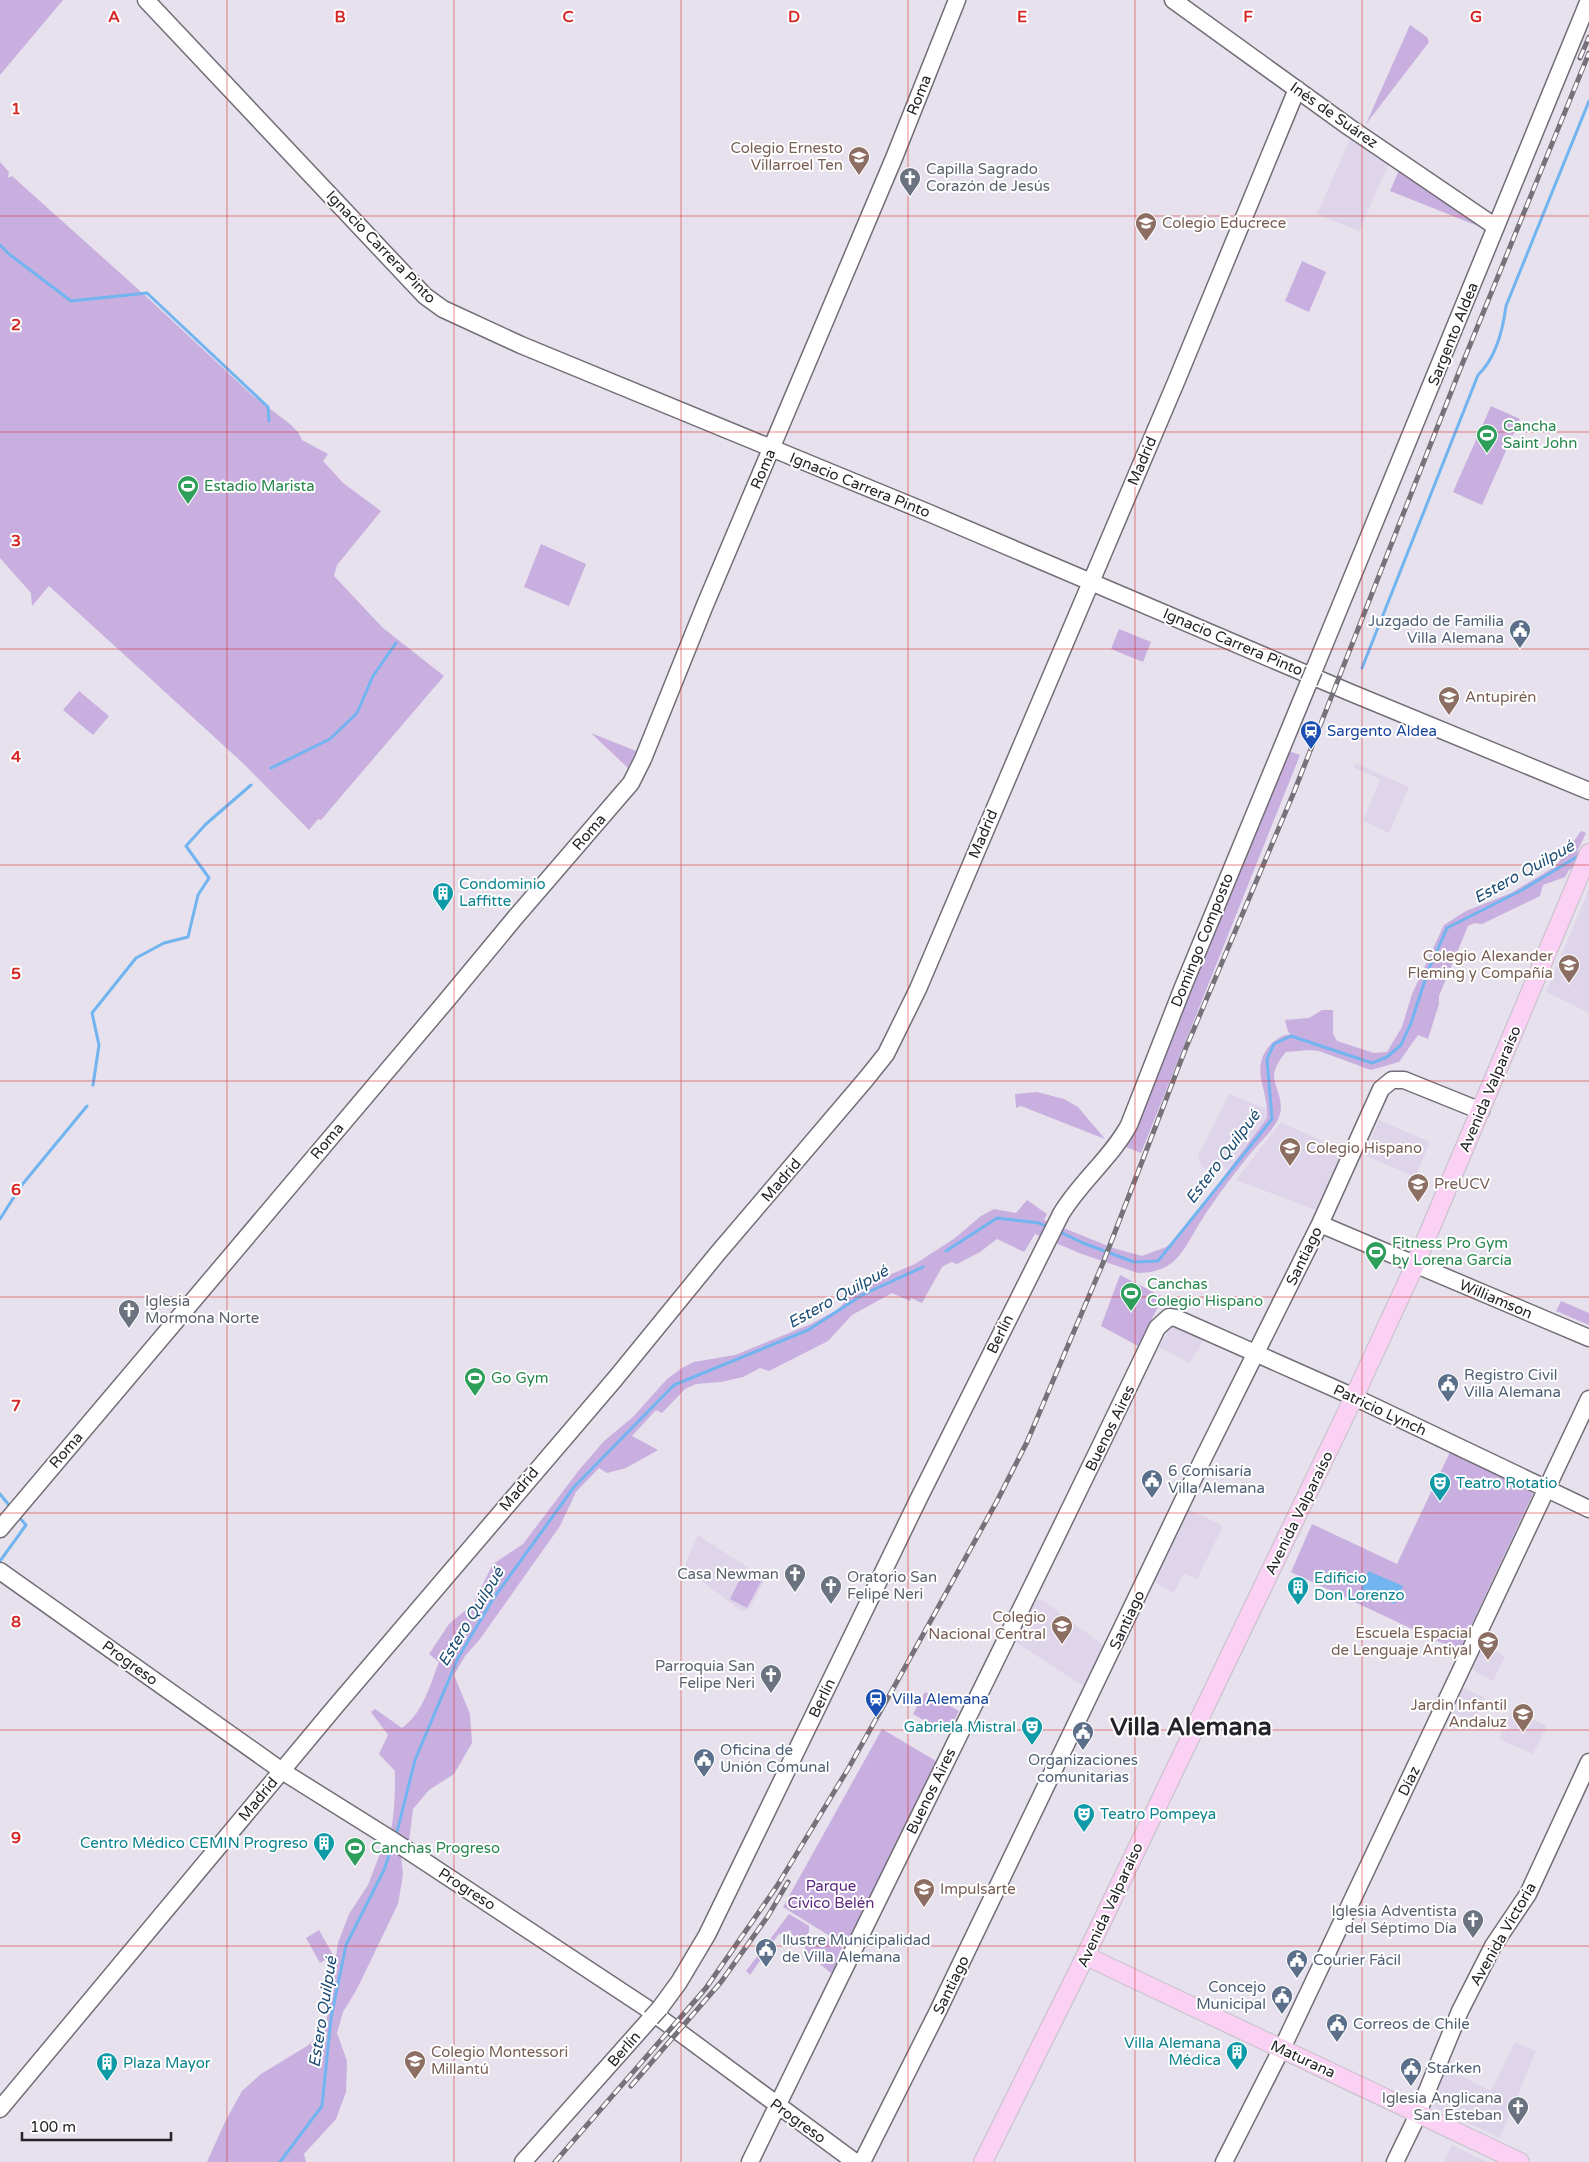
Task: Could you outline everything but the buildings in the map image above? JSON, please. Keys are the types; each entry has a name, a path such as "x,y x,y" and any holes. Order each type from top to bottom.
{"main road":[{"name":"Avenida Valparaíso","path":"983,2162 1086,1956 1354,1397 1415,1265 1587,857"},
{"name":"Maturana","path":"1086,1956 1520,2162"}],"street":[{"name":"Ignacio Carrera Pinto","path":"146,0 425,296 443,309 521,345 929,513 1589,791"},
{"name":"Roma","path":"8,1518 631,783 646,752 771,448 894,158 957,0"},
{"name":"Inés de Suárez","path":"1173,0 1297,89 1496,227"},
{"name":"Sargento Aldea","path":"1313,673 1589,0"},
{"name":"Madrid","path":"0,2109 886,1054 918,989 1172,390 1297,89"},
{"name":"Domingo Composto","path":"1070,1199 1119,1142 1129,1125 1186,978 1313,673"},
{"name":"Santiago","path":"862,2162 937,2013 1204,1459 1320,1224 1381,1089 1392,1080 1404,1080 1481,1111"},
{"name":"Berlín","path":"523,2162 655,2013 680,1982 707,1935 919,1498 1047,1241 1070,1199"},
{"name":"Williamson","path":"1320,1224 1589,1338"},
{"name":"Patricio Lynch","path":"1169,1317 1176,1318 1354,1397 1589,1509"},
{"name":"Buenos Aires","path":"750,2162 1034,1584 1157,1328 1169,1317"},
{"name":"Díaz","path":"1224,2162 1282,2049 1589,1399"},
{"name":"Progreso","path":"2,1572 282,1771 405,1848 645,2007 855,2162"},
{"name":"Avenida Victoria","path":"1395,2162 1418,2114 1464,2003 1493,1946 1528,1894 1589,1762"}],"shaded area":[{"path":"1351,137 1390,161 1359,231 1317,214"},
{"path":"1356,763 1409,787 1389,833 1363,821 1380,779 1354,768"},
{"path":"1589,889 1589,1013 1546,992"},
{"name":"Colegio Hispano","path":"1229,1094 1269,1110 1269,1116 1227,1170 1212,1164 1208,1171 1201,1166 1198,1156"},
{"name":"Colegio Hispano","path":"1379,1120 1430,1142 1415,1177 1364,1155"},
{"name":"Colegio Hispano","path":"1281,1122 1343,1151 1316,1210 1236,1180"},
{"path":"1175,1323 1205,1338 1190,1363 1159,1347 1170,1326"},
{"path":"1186,1508 1223,1526 1197,1579 1184,1573 1174,1593 1152,1581"},
{"path":"698,1535 765,1579 749,1609 742,1611 686,1570 686,1563"},
{"name":"Colegio Nacional Central","path":"1041,1599 1107,1648 1087,1689 1016,1642 1035,1600"},
{"name":"Escuela Espacial de Lenguaje Antiyal","path":"1481,1644 1505,1656 1493,1681 1474,1671 1471,1665"},
{"path":"1466,1689 1485,1698 1473,1723 1450,1712 1459,1691"},
{"name":"Jardin Infantil Andaluz","path":"1513,1710 1547,1726 1533,1754 1499,1739"},
{"path":"1515,2042 1536,2051 1500,2138 1432,2106 1431,2102 1446,2068 1491,2091"},
{"path":"1452,2145 1456,2147 1487,2162 1444,2162"}],"green space":[{"path":"0,0 63,0 0,75"},
{"path":"1410,25 1427,37 1429,42 1366,124"},
{"name":"Estadio Marista","path":"0,162 9,172 8,178 12,176 252,395 290,424 298,432 302,440 328,454 323,461 343,483 381,511 337,565 334,576 383,628 444,676 321,820 318,819 309,830 245,765 49,586 32,606 31,593 0,558"},
{"path":"1399,170 1478,226 1390,191"},
{"path":"1302,261 1326,272 1309,312 1285,301"},
{"name":"Cancha Saint John","path":"1491,406 1520,419 1482,505 1453,492"},
{"path":"541,544 586,564 569,606 524,587"},
{"path":"1119,629 1151,642 1143,662 1111,649"},
{"path":"79,691 109,716 93,735 63,710"},
{"path":"591,733 636,751 628,768"},
{"path":"1286,750 1300,755 1141,1153 1126,1147"},
{"path":"1581,831 1586,833 1577,852 1589,845 1589,858 1569,870 1565,877 1543,885 1540,896 1482,924 1474,923 1468,926 1439,996 1439,1004 1428,1039 1418,1035 1399,1062 1371,1070 1319,1051 1286,1052 1274,1073 1281,1106 1277,1121 1226,1184 1184,1249 1169,1265 1157,1270 1138,1273 1079,1253 1035,1234 1024,1252 997,1239 980,1252 957,1264 951,1262 942,1267 922,1303 911,1298 910,1301 892,1293 852,1315 828,1341 769,1371 760,1368 743,1377 721,1382 696,1384 685,1389 662,1413 656,1410 632,1436 658,1450 626,1468 607,1473 599,1468 576,1492 560,1526 480,1639 465,1656 454,1675 470,1714 472,1743 454,1774 429,1790 413,1809 409,1842 401,1854 403,1875 398,1904 357,1989 343,2012 337,2033 347,2061 346,2092 336,2119 304,2154 306,2162 207,2162 225,2122 242,2091 261,2074 307,2046 325,2030 338,1943 349,1914 368,1885 384,1843 387,1844 393,1818 395,1771 379,1754 388,1735 371,1712 375,1709 402,1728 409,1722 421,1707 439,1662 429,1654 449,1624 473,1604 493,1564 523,1544 579,1470 604,1441 633,1417 667,1379 694,1362 735,1355 811,1324 837,1310 859,1288 915,1264 955,1238 981,1216 994,1209 1016,1213 1027,1200 1047,1214 1044,1220 1113,1248 1142,1256 1166,1247 1179,1237 1267,1118 1260,1071 1261,1063 1270,1045 1279,1038 1291,1034 1288,1032 1285,1020 1309,1018 1322,1010 1333,1010 1333,1034 1337,1041 1374,1053 1387,1052 1402,1027 1412,994 1444,925 1466,911 1511,893 1556,866"},
{"path":"1037,1092 1064,1099 1078,1107 1105,1139 1021,1106 1016,1108 1015,1094"},
{"name":"Canchas Colegio Hispano","path":"1120,1275 1163,1297 1138,1346 1101,1326"},
{"path":"1561,1301 1589,1313 1589,1325 1556,1311"},
{"path":"1450,1452 1531,1491 1533,1494 1459,1651 1291,1572 1312,1524 1397,1564"},
{"path":"744,1571 762,1580 747,1608 730,1599"},
{"path":"925,1692 959,1711 947,1734 913,1714"},
{"name":"Parque Cívico Belén","path":"882,1729 936,1761 846,1946 783,1907"},
{"path":"789,1914 809,1926 809,1932 798,1946 790,1930 778,1935 750,1975 746,1971"},
{"path":"319,1930 333,1955 320,1963 306,1938"},
{"path":"823,1936 842,1947 843,1951 832,1974 803,1950 816,1937"}],"water":[{"path":"1368,1571 1403,1586 1395,1604 1361,1589"}],"waterway":[{"path":"1362,668 1478,375 1490,360 1498,343 1506,306 1589,101"},
{"path":"0,245 71,301 147,293 268,407 269,421"},
{"path":"271,768 330,739 357,713 373,676 396,643"},
{"path":"93,1085 99,1045 92,1013 136,958 164,943 188,937 198,895 209,878 186,846 206,824 251,785"},
{"name":"Estero Quilpué","path":"1058,1231 1083,1243 1134,1262 1158,1261 1272,1119 1267,1059 1274,1044 1291,1036 1372,1063 1387,1057 1401,1045 1411,1023 1428,971 1447,928 1522,890 1580,855"},
{"path":"0,1219 21,1186 87,1106"},
{"name":"Estero Quilpué","path":"946,1251 997,1218 1039,1223 1048,1227"},
{"name":"Estero Quilpué","path":"396,1836 415,1760 458,1658 493,1599 574,1487 674,1385 808,1330 864,1294 923,1267"},
{"path":"0,1494 12,1509"},
{"path":"0,1561 26,1525 18,1516"},
{"name":"Estero Quilpué","path":"280,2162 322,2106 331,2018 346,1945 384,1870 392,1846"}],"railway":[{"path":"1580,58 1589,37"},
{"path":"555,2162 706,1988 777,1886 848,1769 997,1501 1027,1442 1103,1263 1185,1050 1294,792 1459,372 1589,53"},
{"path":"631,2086 721,1982 768,1916 788,1882"}],"place":[{"name":"Colegio Ernesto Villarroel Ten","path":"859,176"},
{"name":"Capilla Sagrado Corazón de Jesús","path":"910,197"},
{"name":"Colegio Educrece","path":"1146,242"},
{"name":"Cancha Saint John","path":"1487,454"},
{"name":"Estadio Marista","path":"188,505"},
{"name":"Juzgado de Familia Villa Alemana","path":"1520,649"},
{"name":"Antupirén","path":"1449,716"},
{"name":"Sargento Aldea","path":"1311,750"},
{"name":"Condominio Laffitte","path":"443,912"},
{"name":"Colegio Alexander Fleming y Compañía","path":"1569,984"},
{"name":"Colegio Hispano","path":"1290,1167"},
{"name":"PreUCV","path":"1418,1203"},
{"name":"Fitness Pro Gym by Lorena García","path":"1376,1271"},
{"name":"Canchas Colegio Hispano","path":"1131,1312"},
{"name":"Iglesia Mormona Norte","path":"129,1329"},
{"name":"Go Gym","path":"475,1397"},
{"name":"Registro Civil Villa Alemana","path":"1448,1403"},
{"name":"6 Comisaría Villa Alemana","path":"1152,1499"},
{"name":"Teatro Rotatio","path":"1440,1502"},
{"name":"Casa Newman","path":"795,1593"},
{"name":"Oratorio San Felipe Neri","path":"831,1605"},
{"name":"Edificio Don Lorenzo","path":"1298,1606"},
{"name":"Colegio Nacional Central","path":"1062,1645"},
{"name":"Escuela Espacial de Lenguaje Antiyal","path":"1488,1661"},
{"name":"Parroquia San Felipe Neri","path":"771,1694"},
{"name":"Villa Alemana","path":"876,1718"},
{"name":"Jardin Infantil Andaluz","path":"1523,1733"},
{"name":"Gabriela Mistral","path":"1032,1746"},
{"name":"Organizaciones comunitarias","path":"1083,1751"},
{"name":"Oficina de Unión Comunal","path":"704,1778"},
{"name":"Teatro Pompeya","path":"1084,1833"},
{"name":"Centro Médico CEMIN Progreso","path":"324,1862"},
{"name":"Canchas Progreso","path":"355,1867"},
{"name":"Impulsarte","path":"924,1908"},
{"name":"Iglesia Adventista del Séptimo Día","path":"1473,1939"},
{"name":"Ilustre Municipalidad de Villa Alemana","path":"766,1968"},
{"name":"Courier Fácil","path":"1297,1979"},
{"name":"Concejo Municipal","path":"1282,2015"},
{"name":"Correos de Chile","path":"1337,2043"},
{"name":"Villa Alemana Médica","path":"1237,2071"},
{"name":"Colegio Montessori Millantú","path":"415,2080"},
{"name":"Plaza Mayor","path":"107,2082"},
{"name":"Starken","path":"1411,2087"},
{"name":"Iglesia Anglicana San Esteban","path":"1518,2126"}],"district":[{"name":"Villa Alemana","path":"1191,1727"}]}
